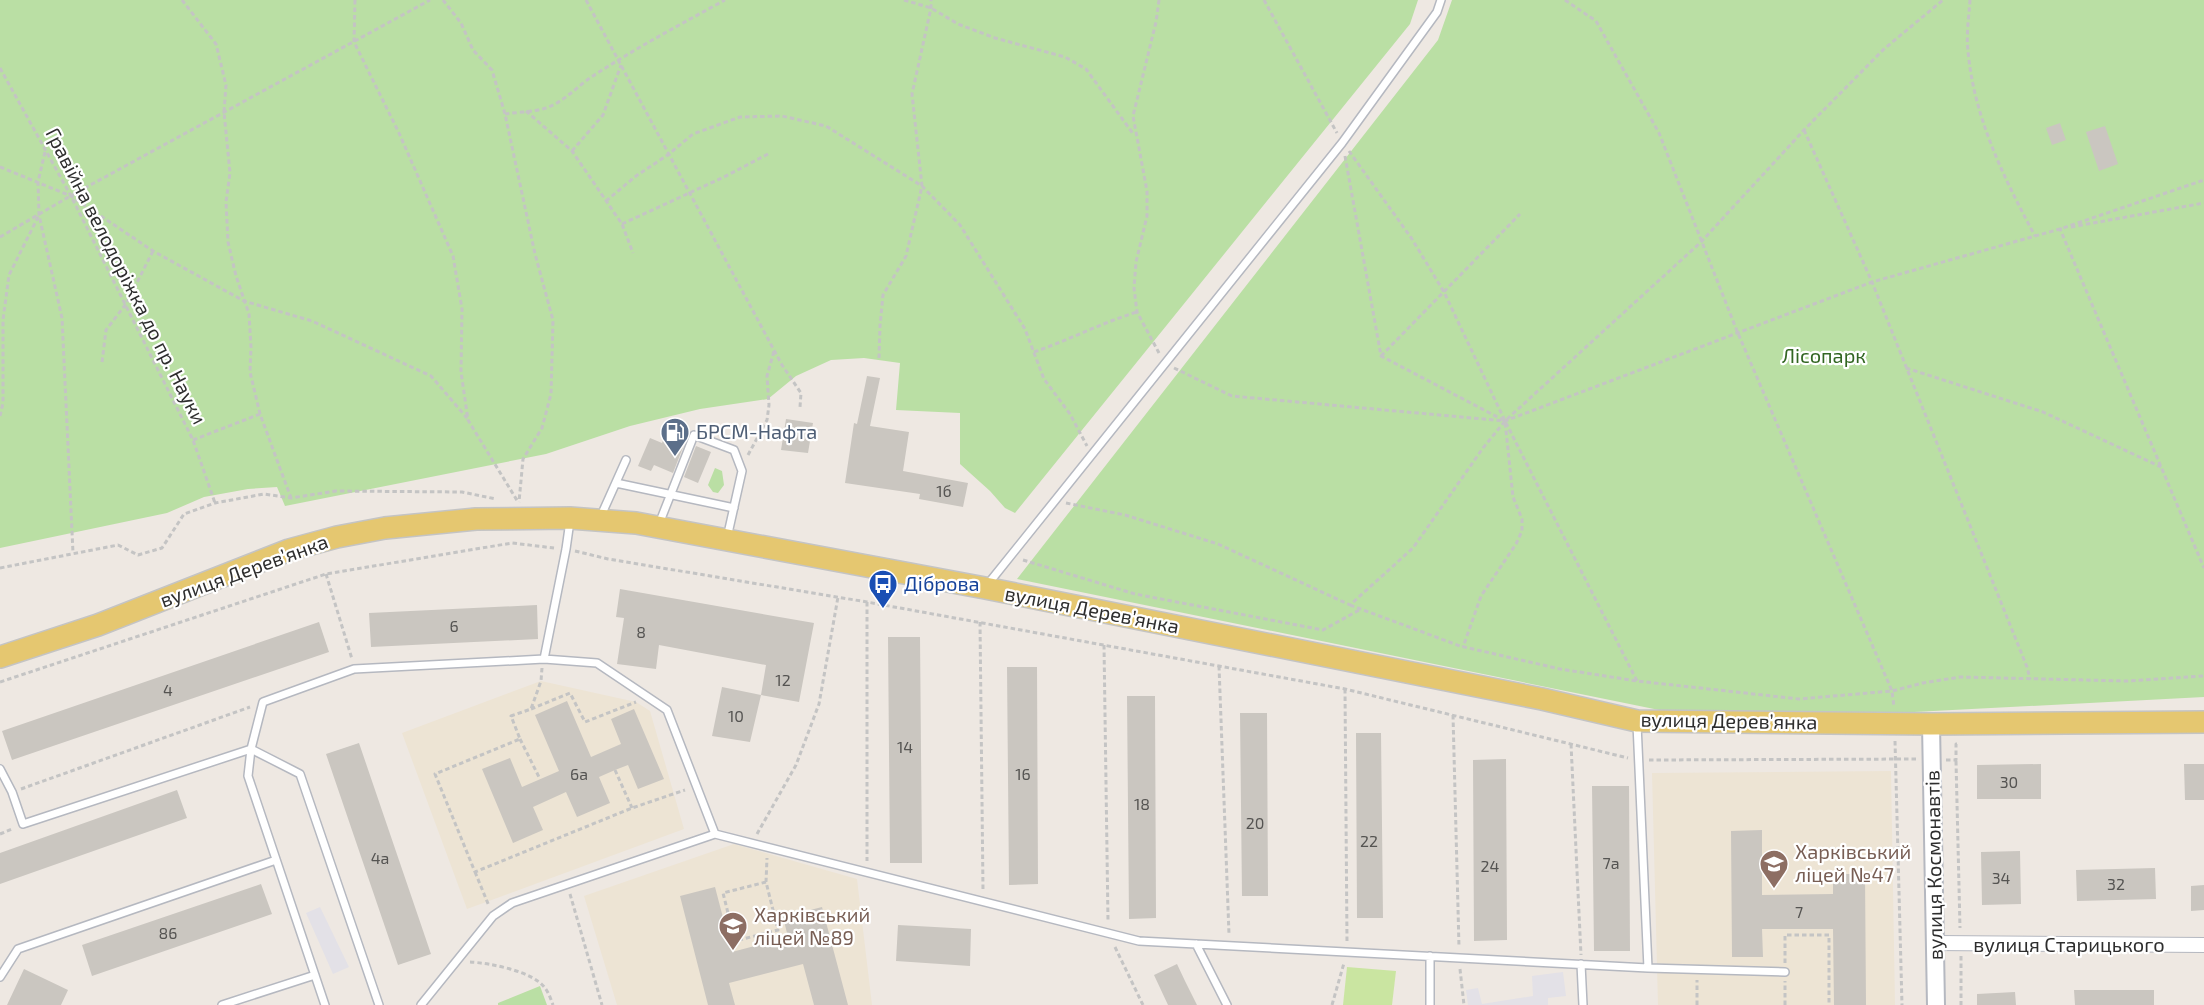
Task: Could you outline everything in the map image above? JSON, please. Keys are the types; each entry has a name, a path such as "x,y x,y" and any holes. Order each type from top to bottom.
{"main road":[{"name":"вулиця Дерев’янка","path":"0,657 98,625 289,550 337,537 385,528 476,519 570,518 658,527 985,588 1530,696 1637,721 1931,724 2204,722"}],"street":[{"name":"вулиця Космонавтів","path":"1931,724 1936,1005"},
{"name":"вулиця Старицького","path":"1935,943 2204,945"}],"lane":[{"path":"985,588 1342,143 1437,12 1441,0"},
{"path":"658,527 694,435 734,450 742,471 727,540"},
{"path":"599,520 626,460"},
{"path":"616,483 734,508"},
{"path":"544,659 570,518"},
{"path":"325,1005 248,776 251,749 263,702 354,669 544,659 597,663 667,710 715,834"},
{"path":"1637,721 1648,968"},
{"path":"0,769 24,824 251,749 300,774 379,1005"},
{"path":"420,1005 493,915 512,903 715,834 1139,941 1648,968 1785,972"},
{"path":"0,977 18,949 276,860"},
{"path":"1196,944 1227,1005"},
{"path":"1430,956 1430,1005"},
{"path":"1581,964 1583,1005"},
{"path":"222,1005 315,975"}],"path":[{"path":"182,0 216,44 226,86 224,112 230,173 226,202 228,242 249,314 250,372 260,414 291,498"},
{"path":"355,0 354,42 399,133 453,256 462,309 461,372 468,420"},
{"path":"0,237 430,0"},
{"path":"443,0 461,23 473,50 492,70 505,114 535,254 553,320 551,394 542,428 523,459 518,503"},
{"path":"586,0 774,350 801,393 800,407"},
{"path":"505,114 546,108 569,96 586,79 656,36 671,31 725,0"},
{"path":"904,0 931,8 958,24 994,38 1065,57 1086,69 1136,136"},
{"path":"879,358 884,295 906,256 922,186 912,94 931,0"},
{"path":"1159,0 1151,45 1133,116 1147,191 1147,216 1136,262 1134,288 1137,312 1165,363 1232,396 1505,421 1872,282 2060,229 2204,180"},
{"path":"1264,0 1342,143 1412,239 1444,292 1505,421 1637,681"},
{"path":"1565,0 1596,21 1659,133 1737,332 1892,691 1894,713"},
{"path":"1350,605 1413,548 1483,448 1505,421 1701,242 1804,130 1884,49 1943,0"},
{"path":"1970,0 1968,49 1975,98 2002,173 2035,236"},
{"path":"572,151 603,115 621,64"},
{"name":"Гравійна велодоріжка до пр. Науки","path":"0,68 71,196 126,304 193,440 215,502"},
{"path":"526,111 572,151 621,224 633,253"},
{"path":"606,201 693,134 740,117 782,116 826,126 922,186 960,225 1025,329 1044,379 1070,414 1092,455"},
{"path":"1804,130 1872,282 2030,679"},
{"path":"1342,143 1381,356"},
{"path":"45,152 38,182 39,215 62,318 73,553"},
{"path":"621,224 768,154"},
{"path":"0,167 71,196 153,251 244,301 312,321 431,376 468,420 518,503"},
{"path":"2060,229 2204,202"},
{"path":"1381,356 1520,214"},
{"path":"0,416 3,403 3,320 9,275 39,215"},
{"path":"2060,229 2204,568"},
{"path":"102,362 106,330 126,304 153,251"},
{"path":"1034,352 1110,320 1137,312"},
{"path":"742,471 767,420 770,405 767,376 774,350"},
{"path":"1381,356 1505,421"},
{"path":"1906,368 2043,412 2161,466"},
{"path":"193,440 260,414"},
{"path":"1462,647 1481,596 1516,544 1522,531 1522,519 1513,497 1505,421"},
{"path":"0,568 118,545 138,555 162,548 184,514 215,502 264,494 291,498 336,491 462,492 496,499"},
{"path":"507,501 518,503"},
{"path":"1055,502 1125,515 1218,544 1350,605 1462,647 1560,669 1637,681 1799,699 1892,691 1960,677 2127,681 2204,676"},
{"path":"0,682 326,574 512,543 566,549 608,559 867,602 1345,689 1638,760 1956,760"},
{"path":"1010,556 1135,594 1323,630 1361,609"},
{"path":"326,574 354,669"},
{"path":"752,843 796,765 819,704 838,597"},
{"path":"867,602 867,872"},
{"path":"980,622 984,902"},
{"path":"1104,645 1108,933 1143,1005"},
{"path":"531,709 541,681 544,659"},
{"path":"1219,666 1229,946"},
{"path":"1332,1005 1347,952 1345,689"},
{"path":"540,779 511,716 570,693 585,723 636,702 644,696"},
{"path":"12,792 263,702"},
{"path":"1453,715 1459,958 1464,1005"},
{"path":"493,915 435,774 520,739"},
{"path":"1571,744 1581,964"},
{"path":"1961,1005 1956,744 1968,744"},
{"path":"1896,759 1902,1005"},
{"path":"615,770 632,808"},
{"path":"475,872 632,808 695,786"},
{"path":"766,882 723,892 735,941 778,930 766,882 768,847"},
{"path":"567,885 602,1005"},
{"path":"1785,1005 1785,934 1829,935 1829,1005"},
{"path":"455,962 495,964 532,978 545,987 553,1005"},
{"path":"1697,969 1697,1005"}],"shaded area":[{"path":"541,681 636,702 650,711 684,829 467,909 402,733"},
{"name":"Харківський ліцей №47","path":"1891,771 1895,1005 1658,1005 1652,773"},
{"name":"Харківський ліцей №89","path":"734,844 857,879 872,1005 617,1005 584,896"},
{"path":"320,907 349,967 333,974 306,913"},
{"path":"1563,972 1566,996 1548,998 1548,1005 1468,1005 1466,990 1478,988 1482,1004 1533,996 1532,976"}],"green space":[{"path":"0,0 1418,0 1410,24 1015,513 1005,508 960,464 960,413 896,410 900,363 864,358 831,360 796,376 768,399 700,409 630,426 546,454 285,506 277,487 248,489 204,497 167,513 0,548"},
{"name":"Лісопарк","path":"1452,0 2204,0 2204,697 1895,713 1664,711 1017,579 1438,40"},
{"path":"715,468 722,471 724,485 718,493 713,492 708,485"},
{"path":"1347,967 1396,971 1392,1005 1343,1005"},
{"path":"540,986 547,1005 498,1005 498,1003"}],"building":[{"path":"2060,123 2066,140 2052,145 2046,128"},
{"path":"2105,126 2118,164 2099,171 2086,132"},
{"path":"867,376 880,378 870,426 909,432 903,471 968,483 963,507 919,499 920,494 845,483 854,423 857,424"},
{"path":"786,419 813,423 808,453 781,450"},
{"path":"666,433 685,442 673,473 654,465 651,471 638,466 650,438 662,443"},
{"path":"696,446 711,452 698,483 684,477"},
{"path":"620,589 814,623 799,702 761,695 766,665 659,645 656,669 617,664 624,618 616,617"},
{"path":"537,605 538,639 371,647 369,613"},
{"path":"319,622 329,652 12,760 2,731"},
{"path":"888,637 920,637 922,863 890,863"},
{"path":"1007,667 1037,667 1038,884 1009,885"},
{"path":"722,687 761,695 750,742 712,736"},
{"path":"1127,696 1155,696 1156,918 1129,919"},
{"path":"567,701 591,757 621,744 611,719 634,709 664,779 638,789 628,765 615,770 599,777 610,803 577,817 566,792 533,807 543,830 513,843 482,769 510,758 522,787 559,771 535,715"},
{"path":"1240,713 1267,713 1268,896 1242,896"},
{"path":"1356,733 1381,733 1383,918 1357,918"},
{"path":"359,743 431,954 398,965 326,754"},
{"path":"1506,759 1507,940 1474,941 1473,760"},
{"path":"2041,764 2041,799 1977,799 1977,765"},
{"path":"2184,764 2204,764 2204,800 2185,800"},
{"path":"1592,786 1629,786 1630,951 1594,951"},
{"path":"177,790 187,818 0,884 0,853"},
{"path":"1762,830 1762,895 1833,894 1833,874 1865,874 1866,1005 1834,1005 1833,929 1762,929 1763,957 1732,957 1731,831"},
{"path":"2020,851 2021,904 1982,905 1981,852"},
{"path":"2155,868 2156,899 2077,901 2076,870"},
{"path":"261,884 272,914 92,976 82,945"},
{"path":"2204,885 2204,910 2191,911 2191,886"},
{"path":"715,887 732,952 788,937 783,917 822,907 848,1005 814,1005 803,964 729,983 735,1005 708,1005 680,896"},
{"path":"898,925 971,929 970,966 896,961"},
{"path":"1177,964 1197,1005 1168,1005 1154,975"},
{"path":"24,969 68,990 61,1005 7,1005"},
{"path":"2074,990 2154,990 2154,1005 2075,1005"},
{"path":"2015,992 2016,1005 1977,1005 1977,994"}],"place":[{"name":"БРСМ-Нафта","path":"675,458"},
{"name":"Діброва","path":"883,610"},
{"name":"Харківський ліцей №47","path":"1774,890"},
{"name":"Харківський ліцей №89","path":"733,952"}]}
